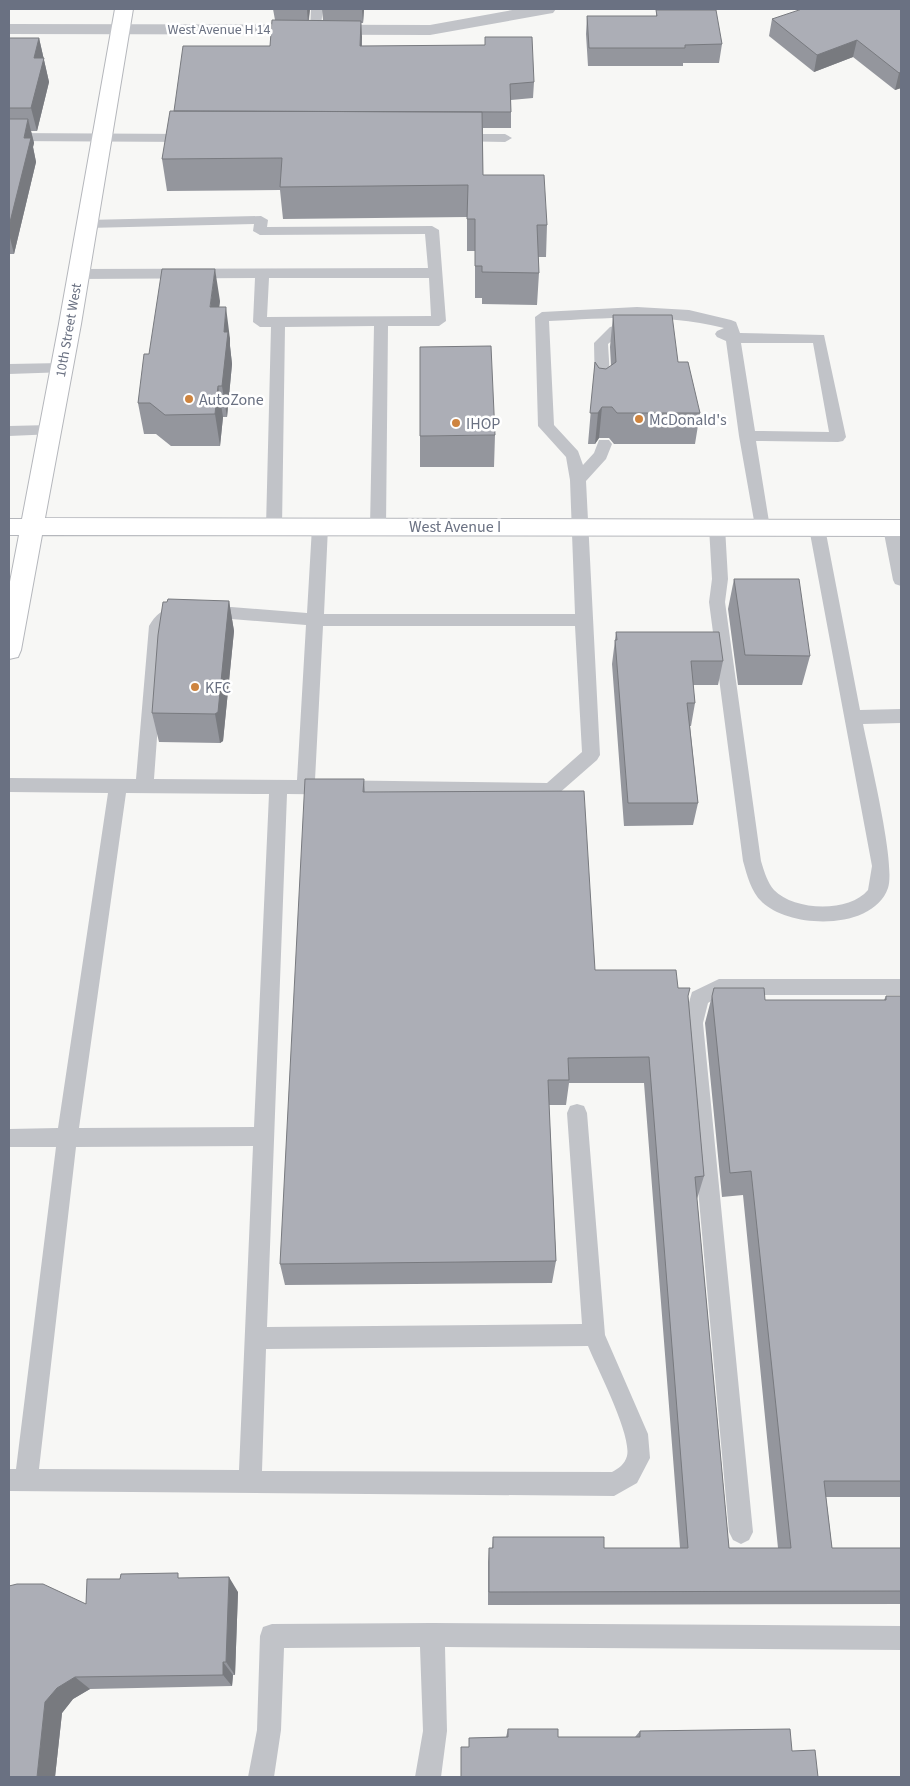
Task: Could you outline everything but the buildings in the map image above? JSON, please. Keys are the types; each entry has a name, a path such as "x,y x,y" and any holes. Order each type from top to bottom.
{"main road":[{"name":"10th Street West","path":"9,650 20,528 50,430 124,9"},
{"name":"West Avenue I","path":"20,528 320,526 896,528"}],"street":[{"name":"West Avenue H 14","path":"9,29 430,30 490,14 547,9"}],"lane":[{"path":"316,30 317,9"},
{"path":"9,137 200,138"},
{"path":"446,138 505,138"},
{"path":"87,224 261,220 260,231 432,230 439,321 260,322 262,273"},
{"path":"78,274 434,273"},
{"path":"9,785 551,790 591,755 578,480 573,455 546,426 542,317 638,312 689,315 731,325 762,528"},
{"path":"378,526 381,321"},
{"path":"274,527 278,322"},
{"path":"603,394 600,343 615,330 625,326 696,326 733,338 819,338 838,436 747,436"},
{"path":"9,369 62,368"},
{"path":"9,431 50,430"},
{"path":"578,480 601,455 604,444"},
{"path":"306,787 320,526"},
{"path":"718,527 720,579 717,602 752,861 760,885 768,896 778,904 795,911 828,913 861,909 872,900 879,889 881,866 817,528"},
{"path":"896,528 901,580"},
{"path":"144,786 157,626 168,614 187,610 316,620 585,620"},
{"path":"854,717 901,716"},
{"path":"118,786 18,1480 614,1484 629,1475 639,1458 637,1434 594,1335 577,1113"},
{"path":"250,1482 278,787"},
{"path":"741,1532 693,1023 699,998 719,987 901,987"},
{"path":"9,1138 264,1136"},
{"path":"256,1338 594,1335"},
{"path":"428,1777 435,1731 432,1635"},
{"path":"261,1777 269,1730 272,1636 432,1635 901,1638"}],"place":[{"name":"AutoZone","path":"189,399"},
{"name":"McDonald's","path":"639,419"},
{"name":"IHOP","path":"456,423"},
{"name":"KFC","path":"195,687"}]}
